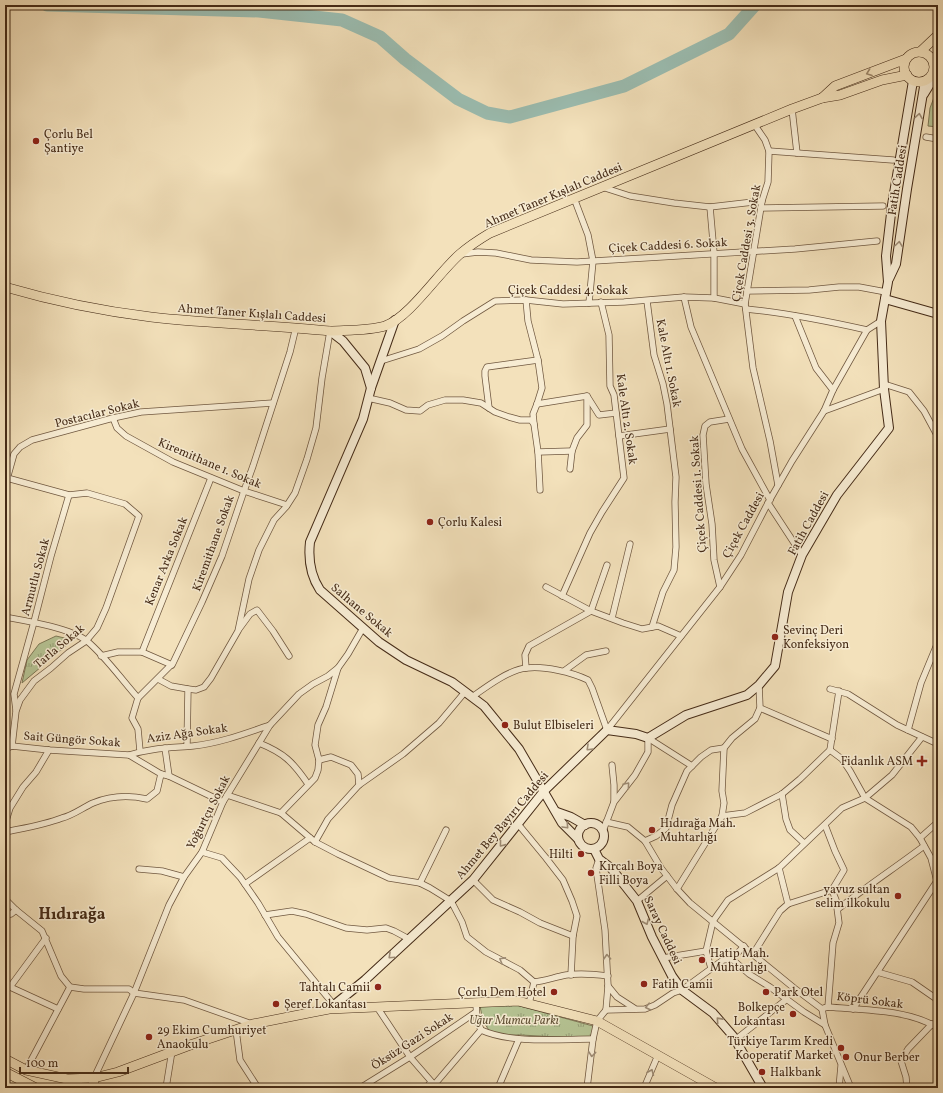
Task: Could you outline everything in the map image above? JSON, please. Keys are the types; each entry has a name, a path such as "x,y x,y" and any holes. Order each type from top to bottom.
{"main road":[{"path":"920,52 938,35"},
{"path":"822,98 835,86 906,60 913,53 920,52 928,54 932,57 937,66"},
{"path":"906,60 904,69 910,78"},
{"path":"822,98 840,95 882,80 910,78 925,81 931,77 937,66"},
{"path":"922,99 937,66"},
{"name":"Fatih Caddesi","path":"648,738 686,715 747,696 759,685 774,666 788,592 802,555 838,495 889,428 884,387 881,321 888,282 886,256 892,206 903,139 910,78"},
{"name":"Fatih Caddesi","path":"888,282 896,264 906,189 925,81"},
{"name":"Ahmet Taner Kışlalı Caddesi","path":"5,287 73,304 152,317 330,331 385,326 407,310 460,254 490,233 754,124 822,98"},
{"path":"886,295 938,314"},
{"name":"Salhane Sokak","path":"395,320 371,388 363,419 310,542 308,556 313,580 320,590 379,642 406,660 452,682 484,706 519,749 544,791"},
{"path":"330,331 343,341 365,368 371,388"},
{"path":"607,730 636,734 648,738"},
{"name":"Ahmet Bey Bayırı Caddesi","path":"331,1007 365,980 473,880 544,791 607,730"},
{"path":"544,791 562,823 586,848 594,849 601,844 604,835 600,827 593,823 585,825 579,831 578,839"},
{"path":"557,812 571,817 585,825"},
{"path":"594,849 598,859"},
{"name":"Saray Caddesi","path":"598,859 611,868 637,901 652,937 672,976 682,990 713,1013 735,1040 763,1088"},
{"path":"5,1059 26,1070 67,1079 94,1078 118,1072 172,1051 253,1024 331,1007 476,1007 518,1001 597,1021 716,1088"},
{"path":"7,1073 36,1088"},
{"path":"93,1088 94,1078"}],"street":[{"path":"792,109 797,152"},
{"name":"Çiçek Caddesi 3. Sokak","path":"754,124 765,140 768,151 768,182 762,204 745,307 753,368 770,441 778,485"},
{"path":"926,137 938,139"},
{"path":"768,151 893,160"},
{"path":"602,187 630,196 710,207 762,204 883,206"},
{"path":"574,198 588,235 594,261 589,302"},
{"path":"710,207 714,254 714,298"},
{"name":"Çiçek Caddesi 6. Sokak","path":"460,254 478,252 530,260 577,262 609,259 632,260 834,246 877,241"},
{"path":"747,291 852,287 886,295"},
{"path":"684,297 691,327 742,449 769,501 802,555"},
{"name":"Çiçek Caddesi 4. Sokak","path":"381,361 419,349 442,336 480,309 495,301 526,300 562,304 647,301 684,297 714,298 745,307 867,330"},
{"path":"526,300 528,321 538,360 542,388 533,414 538,452 540,490"},
{"name":"Kale Altı 1. Sokak","path":"647,301 654,355 666,397 676,477 674,502 676,547 674,570 663,592 652,627"},
{"name":"Kale Altı 2. Sokak","path":"562,596 590,533 624,478 614,395 610,386 609,335 601,302"},
{"path":"795,316 816,368 832,390"},
{"name":"Çiçek Caddesi","path":"607,730 720,587 741,555 778,485 824,411 832,390 867,330 881,321"},
{"name":"Kiremithane Sokak","path":"140,751 138,729 132,718 138,698 172,665 222,556 290,352 296,328"},
{"path":"238,631 249,579 259,550 274,520 288,505 295,493 316,428 322,378 330,331"},
{"path":"489,408 485,376 487,367 538,360"},
{"path":"824,411 884,387 909,392 924,411 938,437"},
{"path":"537,404 587,396"},
{"path":"587,396 599,415 616,413"},
{"path":"570,469 572,451 576,438 586,426 587,396"},
{"path":"368,398 390,403 406,410 420,411 428,405 445,400 463,400 481,403 508,417 520,420 531,420 534,424"},
{"name":"Postacılar Sokak","path":"5,486 14,454 20,447 32,440 141,412 272,403"},
{"name":"Kiremithane 1. Sokak","path":"113,418 117,428 126,436 173,462 244,491 288,505"},
{"name":"Çiçek Caddesi 1. Sokak","path":"720,587 714,560 712,524 706,484 703,435 705,426 710,422 729,419"},
{"path":"619,436 670,429"},
{"path":"538,452 572,451"},
{"path":"7,478 69,495"},
{"name":"Kenar Arka Sokak","path":"142,652 211,478"},
{"name":"Tarla Sokak","path":"12,746 16,710 20,700 34,681 68,652 86,641 97,628 106,608 139,516 125,504 87,493 69,495"},
{"name":"Armutlu Sokak","path":"16,710 14,694 69,495"},
{"path":"612,618 630,544"},
{"path":"526,668 525,655 529,646 591,611 607,565"},
{"path":"546,587 591,611 642,629 658,626 681,636"},
{"path":"158,678 171,686 196,690 204,687 211,678 238,631 250,614 257,610 273,630 289,656"},
{"path":"5,617 34,622 75,634 86,641 101,656 138,698"},
{"name":"Yoğurtçu Sokak","path":"94,1078 134,993 170,905 184,877 202,852 227,795 270,725 300,694 338,668 363,628"},
{"path":"908,730 921,683 938,642"},
{"path":"564,671 586,656 606,651"},
{"path":"101,656 118,652 142,652 172,665"},
{"path":"281,813 315,778 319,760 315,745 318,725 326,707 338,668"},
{"path":"472,697 507,674 526,668 564,671 588,680 607,730"},
{"path":"677,889 722,816 724,804 722,791 724,748 732,738 755,719 760,708 759,685"},
{"path":"187,746 188,689"},
{"path":"830,689 848,694 897,725 938,744"},
{"path":"722,816 745,813 782,794 830,750 839,691"},
{"path":"245,884 313,840 328,819 359,785 403,754 439,724 465,692"},
{"path":"760,708 832,739"},
{"name":"Aziz Ağa Sokak","path":"129,755 140,751 231,739 270,725"},
{"path":"711,968 706,951 713,921 728,900 779,868 842,808 865,798 892,775 922,737"},
{"path":"648,738 692,766"},
{"path":"603,831 614,802 636,775 648,752 648,738"},
{"path":"259,743 275,749 288,759 299,770 308,784"},
{"name":"Sait Güngör Sokak","path":"5,749 12,746 129,755 161,774 169,776 223,802"},
{"path":"165,748 169,776"},
{"path":"645,841 656,836 666,828 672,804 687,771 701,757 711,750 724,748"},
{"path":"5,824 10,808 23,787 36,772 49,750"},
{"path":"830,750 842,759 865,798 911,827 920,838 931,858 938,883 853,1009"},
{"path":"319,760 331,757 351,765 358,774 359,785"},
{"path":"612,765 614,802"},
{"path":"5,832 62,819 107,798 136,796 147,799 156,791 161,774"},
{"path":"782,794 786,819 790,830 804,843"},
{"path":"227,795 281,813 313,840 338,854 389,878 420,883 451,901 462,922 467,937 486,952 520,970 534,982 584,973 608,976"},
{"path":"606,822 628,826 645,841 667,876 690,902 794,988 825,1008"},
{"path":"920,838 938,822"},
{"path":"518,824 563,880 577,916 573,936 572,975"},
{"path":"753,954 780,910 788,904 832,890 844,870 825,824"},
{"path":"420,883 446,830"},
{"path":"838,909 924,846"},
{"path":"202,852 222,858 245,884 278,937 331,1007"},
{"path":"931,858 938,862"},
{"path":"587,1088 593,1039 597,1021 606,1010 608,986 605,930 596,868 598,859"},
{"path":"779,868 788,904"},
{"path":"139,869 162,871 184,877"},
{"path":"637,901 667,876"},
{"path":"473,880 493,900 540,923 573,936"},
{"path":"832,890 838,909 839,923 834,943 825,1008 825,1025 851,1088"},
{"path":"5,899 42,931 61,976 70,987 84,989 129,989 134,993 184,1000 253,1024"},
{"path":"5,915 11,914 16,910"},
{"path":"265,915 292,911 306,914 346,928 367,930 386,928 409,939"},
{"path":"46,938 7,988 58,1009"},
{"path":"606,1010 645,1008 655,1005 673,993 682,990 722,960 732,959 744,946"},
{"path":"663,958 706,951"},
{"path":"732,959 749,974 825,1025"},
{"path":"878,972 912,982 938,1000"},
{"path":"529,1004 534,982"},
{"path":"608,986 617,997 634,1008"},
{"path":"26,1070 70,987"},
{"path":"735,1040 787,1000"},
{"path":"377,1007 410,1057 434,1085"},
{"path":"476,1007 477,1019 482,1030 492,1035 519,1039 593,1039"},
{"name":"Öksüz Gazi Sokak","path":"360,1088 410,1057 476,1007"},
{"name":"Köprü Sokak","path":"825,1008 853,1009 901,1014 932,1024 938,1028"},
{"path":"907,1088 906,1077 901,1061 908,1049 932,1024"},
{"path":"236,1030 240,1060 258,1088"},
{"path":"426,1088 434,1085 482,1030"},
{"path":"498,1088 519,1039"},
{"path":"166,1088 172,1051"},
{"path":"644,1088 658,1055"},
{"path":"839,1088 841,1063"}],"green space":[{"path":"938,87 938,127 928,126 930,108"},
{"path":"56,636 73,640 22,683 27,660 39,644"},
{"name":"Uğur Mumcu Parkı","path":"516,1005 593,1026 593,1039 492,1035 483,1021 480,1006"}],"waterway":[{"path":"47,5 259,11 342,20 380,37 405,59 458,99 487,113 510,117 624,86 729,34 755,5"}],"place":[{"name":"Çorlu Bel Şantiye","path":"36,141"},
{"name":"Çorlu Kalesi","path":"430,522"},
{"name":"Sevinç Deri Konfeksiyon","path":"775,637"},
{"name":"Bulut Elbiseleri","path":"505,725"},
{"name":"Fidanlık ASM","path":"922,761"},
{"name":"Hıdırağa Mah. Muhtarlığı","path":"652,830"},
{"name":"Hilti","path":"581,854"},
{"name":"Kırcalı Boya Filli Boya","path":"591,873"},
{"name":"yavuz sultan selim ilkokulu","path":"898,896"},
{"name":"Hatip Mah. Muhtarlığı","path":"702,960"},
{"name":"Fatih Camii","path":"644,984"},
{"name":"Tahtalı Camii","path":"378,987"},
{"name":"Çorlu Dem Hotel","path":"554,992"},
{"name":"Park Otel","path":"766,992"},
{"name":"Şeref Lokantası","path":"276,1004"},
{"name":"Bolkepçe Lokantası","path":"793,1014"},
{"name":"29 Ekim Cumhuriyet Anaokulu","path":"149,1037"},
{"name":"Türkiye Tarım Kredi Kooperatif Market","path":"841,1048"},
{"name":"Onur Berber","path":"846,1057"},
{"name":"Halkbank","path":"762,1072"}],"district":[{"name":"Hıdırağa","path":"72,913"}]}
